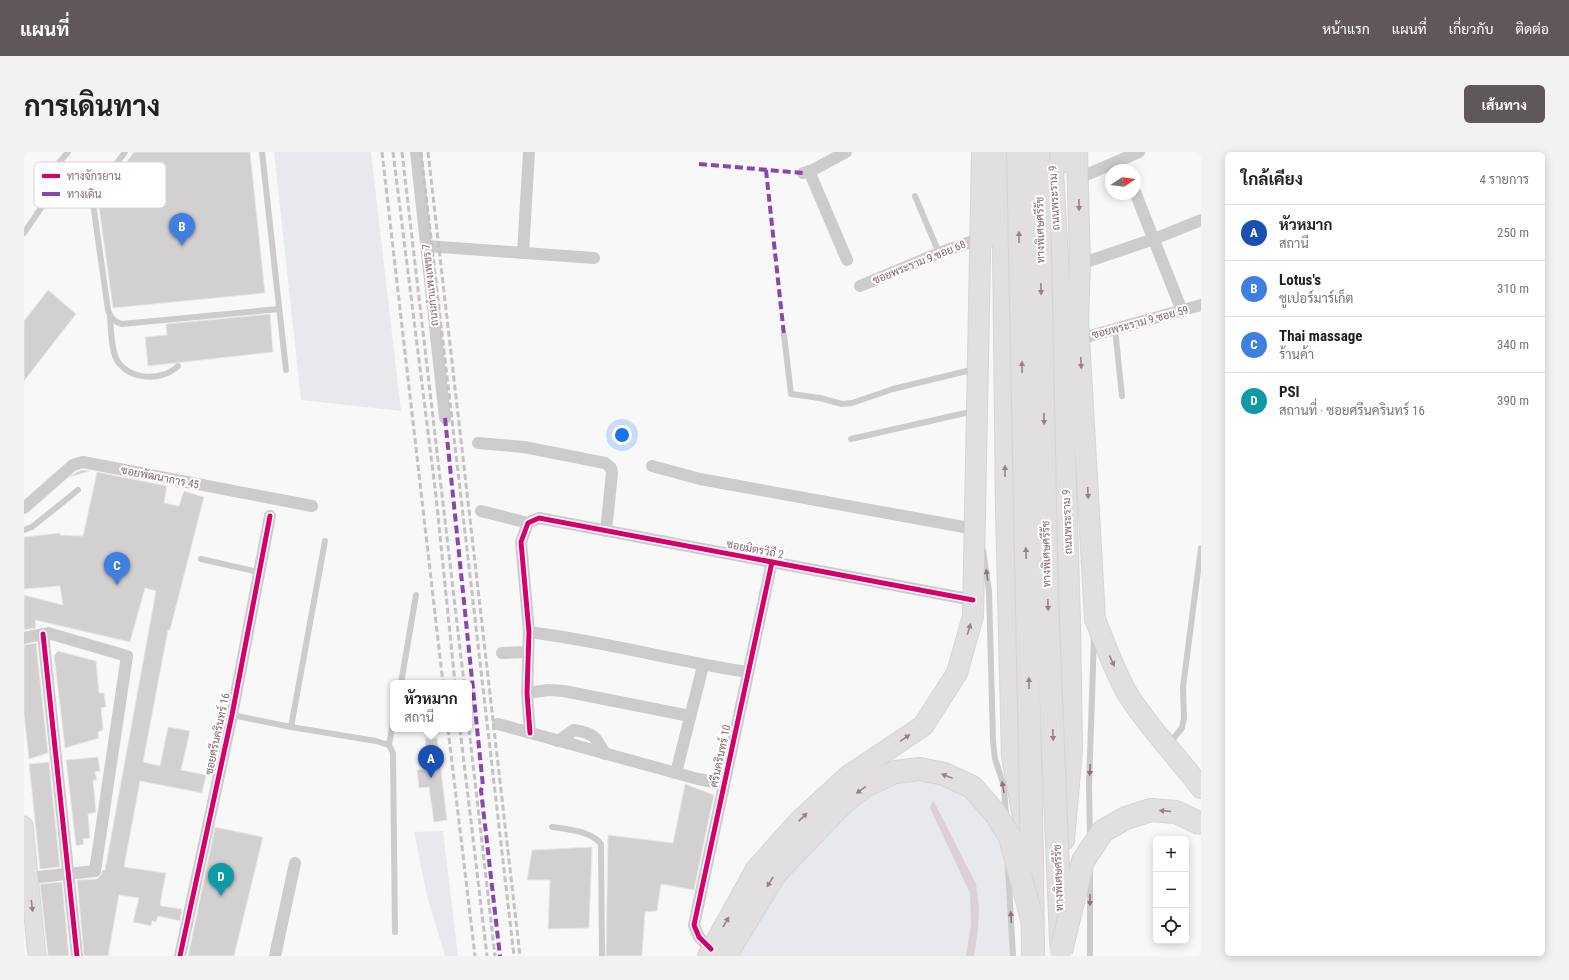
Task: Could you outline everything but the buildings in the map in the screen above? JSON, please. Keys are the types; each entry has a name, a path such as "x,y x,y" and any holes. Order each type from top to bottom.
{"highway":[{"name":"ทางพิเศษศรีรัช","path":"1018,152 1033,956"},
{"name":"ทางพิเศษศรีรัช","path":"1038,152 1047,600 1061,953"},
{"path":"985,237 1004,158"},
{"path":"715,954 732,945 775,874 841,806 863,787 895,772 920,769 944,774 972,786 995,813 1010,837 1033,923"},
{"path":"1061,953 1083,861 1103,831 1126,818 1150,810 1176,812 1201,824"}],"main road":[{"path":"715,954 756,869 800,820 848,776 923,726 957,673 973,616 973,600 980,536 975,489 978,411 977,369 985,237 982,152"},
{"path":"1004,158 1003,245 1006,510 1012,756 1032,862"},
{"path":"1004,158 1017,184 1031,184 1045,180 1066,161"},
{"path":"1066,161 1080,264 1079,329"},
{"path":"1066,161 1079,329 1095,619 1111,660 1127,692 1167,746 1201,788"},
{"name":"ถนนพระราม 9","path":"1059,892 1072,750 1070,621 1061,314 1066,161"},
{"path":"24,825 29,878 33,954"},
{"path":"24,927 33,954"}],"street":[{"name":"ถนนกำแพงเพชร 7","path":"416,152 445,418"},
{"path":"523,253 529,152"},
{"path":"846,152 806,172 847,260"},
{"path":"1066,161 1122,160 1139,152"},
{"path":"1138,200 1182,310"},
{"path":"1080,264 1154,239 1201,220"},
{"name":"ซอยพระราม 9 ซอย 68","path":"860,286 939,253 985,237"},
{"path":"426,246 594,258"},
{"name":"ซอยพระราม 9 ซอย 59","path":"1079,329 1115,329 1201,305"},
{"path":"478,443 524,447 609,466 612,473 606,531"},
{"name":"ซอยพัฒนาการ 45","path":"24,508 72,464 83,462 312,506"},
{"path":"652,466 700,479 980,536"},
{"name":"ซอยมิตรวิถี 2","path":"481,512 531,522 539,518 973,600"},
{"name":"ซอยศรีนครินทร์ 16","path":"180,956 232,715 258,572 270,516"},
{"path":"530,733 527,693 528,632 520,542 531,522"},
{"name":"ศรีนครินทร์ 10","path":"715,954 699,937 694,925 772,562"},
{"path":"528,632 561,636 703,666 748,672"},
{"path":"24,638 48,633 127,656 95,871 29,878"},
{"path":"43,634 77,956"},
{"path":"502,653 528,652"},
{"path":"676,773 703,666"},
{"path":"527,693 548,690 564,691 690,716"},
{"path":"498,724 676,773 724,784"},
{"path":"275,956 295,863"}],"lane":[{"path":"60,162 68,152"},
{"path":"118,162 125,152"},
{"path":"262,152 286,370"},
{"path":"915,196 939,253"},
{"path":"24,233 41,208"},
{"path":"94,208 114,352 117,361 124,369 137,375 157,377 168,374 178,366"},
{"path":"110,316 116,322 122,324 279,308"},
{"path":"1115,329 1122,396"},
{"path":"784,335 791,394 820,398 835,403 852,403 893,389 977,369"},
{"path":"851,439 978,411"},
{"path":"24,530 32,527 78,490"},
{"path":"980,536 989,591 993,742 995,759 1004,786 1013,956"},
{"path":"291,727 325,541"},
{"path":"1167,746 1182,728 1184,718 1183,687 1201,548"},
{"path":"201,559 258,572"},
{"path":"402,680 416,595"},
{"path":"1090,956 1089,786 1095,619"},
{"path":"232,715 291,727 376,741 389,745"},
{"path":"391,732 389,745 393,753 395,932"},
{"path":"552,827 575,830 598,839 601,844 602,956"}],"shaded area":[{"path":"274,152 371,152 401,411 301,400"},
{"path":"944,774 1008,834 1013,956 727,956 775,874 863,787"},
{"path":"933,800 976,884 979,908 974,956 966,956 971,924 970,893 930,808"},
{"path":"443,831 458,956 445,956 427,896 414,832"}],"railway":[{"path":"382,152 443,680"},
{"path":"393,152 436,496 455,680"},
{"path":"402,152 464,680"},
{"path":"421,152 514,956"},
{"path":"428,152 520,956"},
{"path":"448,732 475,956"},
{"path":"460,732 487,956"},
{"path":"469,732 495,956"}],"marked path":[{"path":"699,164 803,173"},
{"path":"766,170 784,335"},
{"path":"445,418 483,786 481,790 500,956"}],"cycle path":[{"path":"180,956 232,715 270,516"},
{"path":"530,733 527,693 529,632 521,542 528,523 539,518 973,600"},
{"path":"711,949 699,937 694,925 772,562"},
{"path":"43,634 77,956"}],"place":[{"name":"Lotus's","path":"182,246"},
{"name":"Thai massage","path":"117,585"},
{"name":"หัวหมาก","path":"431,778"},
{"name":"PSI","path":"221,896"}]}
